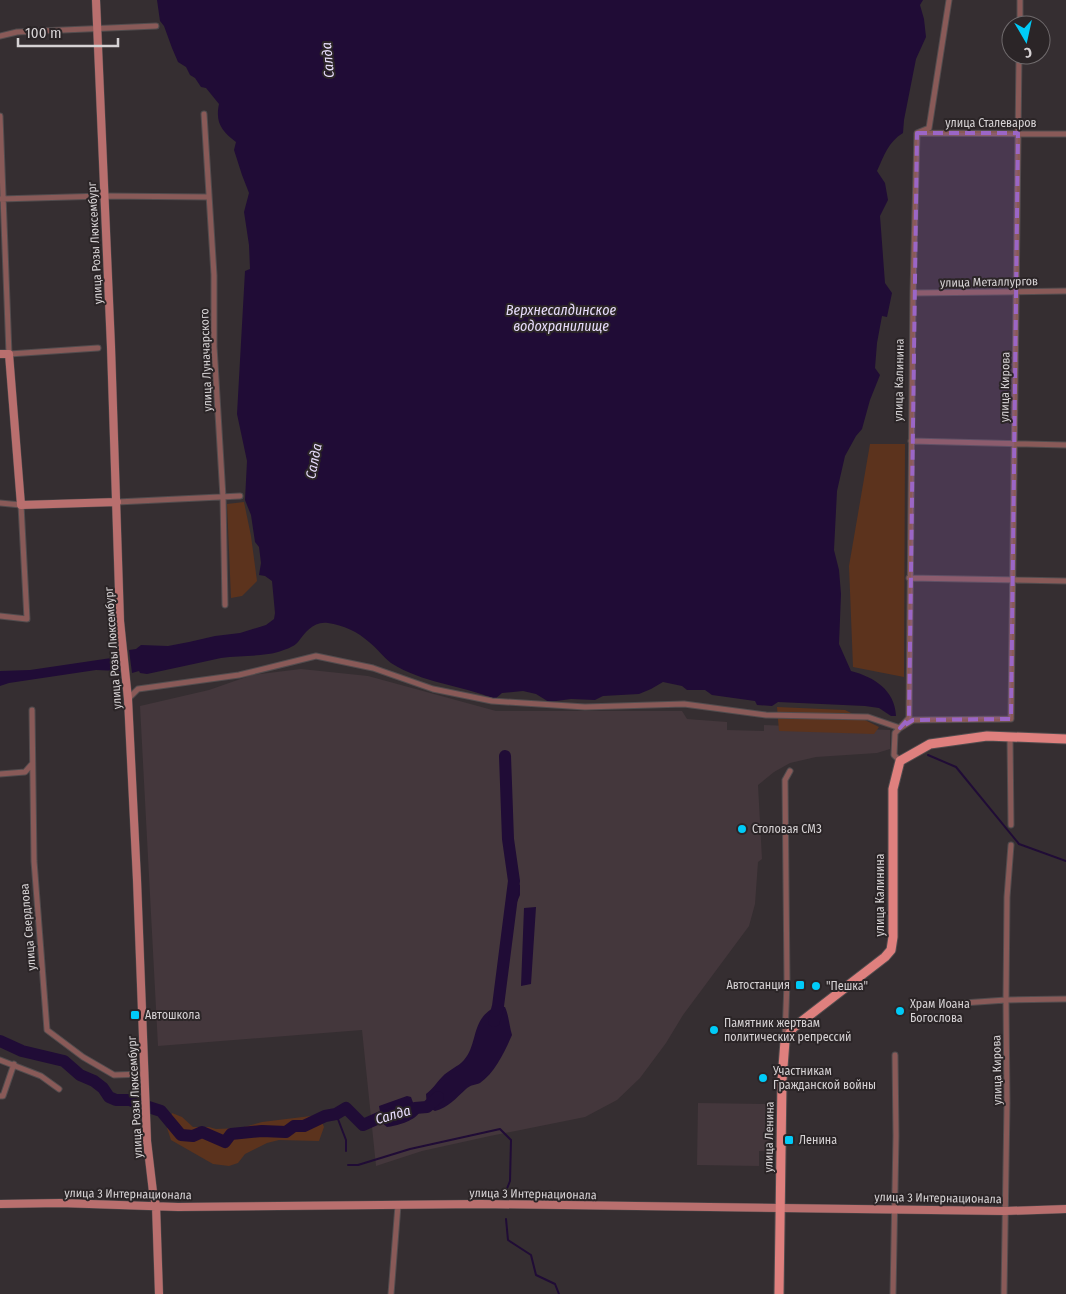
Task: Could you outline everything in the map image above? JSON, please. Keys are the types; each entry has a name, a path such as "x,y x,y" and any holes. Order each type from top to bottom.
{"main road":[{"path":"900,761 930,744 987,736 1066,739"},
{"name":"улица Калинина","path":"785,1041 793,1028 865,973 891,950 893,937 893,789 900,761"},
{"name":"улица Ленина","path":"779,1294 782,1080 785,1041"}],"street":[{"name":"улица Розы Люксембург","path":"96,0 117,502 120,621 128,699 147,1141 156,1205 159,1294"},
{"path":"917,133 929,128 949,0"},
{"path":"1020,0 1020,15"},
{"path":"0,36 17,32 156,26"},
{"name":"улица Кирова","path":"900,728 913,720 1011,719 1019,65"},
{"name":"улица Луначарского","path":"204,114 214,275 214,346 223,497 225,605"},
{"path":"0,116 9,354 21,505 27,619 0,616"},
{"name":"улица Сталеваров","path":"917,133 1066,134"},
{"name":"улица Калинина","path":"900,761 894,755 895,733 909,718 909,578 917,133"},
{"path":"2,199 104,196 208,197"},
{"name":"улица Металлургов","path":"913,293 1066,291"},
{"path":"0,354 98,348"},
{"path":"911,441 1066,445"},
{"path":"0,503 21,505 240,496"},
{"path":"909,578 1014,582 1066,581"},
{"path":"128,699 138,689 239,674 316,656 374,668 433,689 492,702 585,707 684,704 766,714 868,717 900,728"},
{"name":"улица Свердлова","path":"32,710 34,861 47,1030 83,1057 114,1075 145,1074"},
{"path":"1010,737 1011,825"},
{"path":"0,774 25,772 33,764"},
{"name":"улица Ленина","path":"785,1041 788,982 785,780 790,771"},
{"name":"улица Кирова","path":"1004,1294 1007,1103 1007,897 1011,845"},
{"path":"963,1003 1066,999"},
{"path":"893,1294 896,1136 895,1055"},
{"path":"0,1060 41,1076 59,1089"},
{"path":"0,1096 3,1096 14,1064"},
{"name":"улица 3 Интернационала","path":"0,1204 482,1204 1005,1210 1066,1209"},
{"path":"391,1294 398,1205"}],"highlighted area":[{"path":"917,133 1018,133 1011,719 913,720 900,728 909,718"}],"shaded area":[{"path":"870,444 905,444 904,677 853,667 849,566"},
{"path":"244,502 257,581 242,596 231,598 227,504"},
{"path":"301,669 368,676 496,711 682,711 687,719 727,722 727,730 764,731 764,725 890,730 890,749 877,753 816,757 790,763 774,772 758,785 762,859 758,862 755,904 749,926 683,1015 666,1043 640,1078 617,1100 585,1117 422,1151 376,1166 362,1030 158,1046 140,706 209,690 252,675"},
{"path":"777,707 845,710 879,727 874,734 779,731"},
{"path":"698,1103 771,1104 767,1118 771,1151 759,1151 759,1166 697,1165"},
{"path":"172,1113 182,1117 193,1127 216,1129 241,1128 262,1122 319,1115 324,1127 319,1141 279,1140 267,1143 245,1154 238,1163 229,1166 213,1164 171,1140 167,1128"}],"water":[{"name":"Верхнесалдинское водохранилище","path":"157,0 923,0 920,5 926,37 916,59 903,133 890,145 877,171 885,183 888,200 880,216 885,283 892,293 887,317 882,316 877,343 875,368 880,375 870,400 862,429 845,456 837,491 834,550 839,570 841,594 839,644 851,671 875,681 887,692 895,707 896,716 891,716 879,708 865,706 778,702 772,706 757,705 755,701 712,695 705,690 687,690 682,686 663,682 639,694 603,696 595,700 571,699 549,702 536,694 523,691 502,693 495,699 403,670 391,663 360,635 345,627 328,623 314,625 296,644 278,652 264,655 221,658 147,674 140,673 139,671 132,673 129,650 136,649 141,645 168,646 240,633 266,625 274,619 275,613 272,581 265,576 259,575 261,563 259,547 255,542 251,515 245,500 247,461 237,414 245,271 250,269 249,245 244,212 249,193 234,150 236,142 223,130 219,121 219,104 206,88 201,87 195,78 190,75 186,67 178,62 164,26 160,21"},
{"path":"118,657 120,671 96,670 0,686 0,671 30,670"},
{"path":"514,881 520,885 520,895 509,921 507,914 510,886 511,882"},
{"path":"536,907 531,984 521,986 524,908"},
{"path":"498,1006 505,1007 512,1035 495,1068 480,1083 468,1088 444,1108 435,1111 427,1107 426,1094 444,1075 464,1060 472,1046 479,1023 489,1011"},
{"path":"407,1096 411,1097 419,1113 409,1121 387,1127 382,1123 379,1106"}],"waterway":[{"path":"928,755 956,767 1019,844 1066,861"},
{"name":"Салда","path":"494,1021 498,1006 514,881 508,839 505,756"},
{"name":"Салда","path":"0,1041 22,1051 64,1061 80,1075 94,1081 103,1088 109,1097 116,1100 130,1100 161,1111 181,1135 193,1136 202,1132 225,1142 231,1134 262,1131 286,1132 294,1126 304,1126 325,1116 336,1114 346,1108 363,1125 381,1117 415,1108 427,1107 438,1097"},
{"path":"336,1114 346,1140 346,1151"},
{"path":"348,1165 358,1165 410,1149 500,1129 511,1140 510,1181 506,1191"},
{"path":"506,1219 508,1240 531,1255 536,1275 555,1284 559,1294"}],"place":[{"name":"Столовая СМЗ","path":"742,829"},
{"name":"Автостанция","path":"800,985"},
{"name":"\"Пешка\"","path":"816,986"},
{"name":"Храм Иоана Богослова","path":"900,1011"},
{"name":"Автошкола","path":"135,1015"},
{"name":"Памятник жертвам политических репрессий","path":"714,1030"},
{"name":"Участникам Гражданской войны","path":"763,1078"},
{"name":"Ленина","path":"789,1140"}]}
